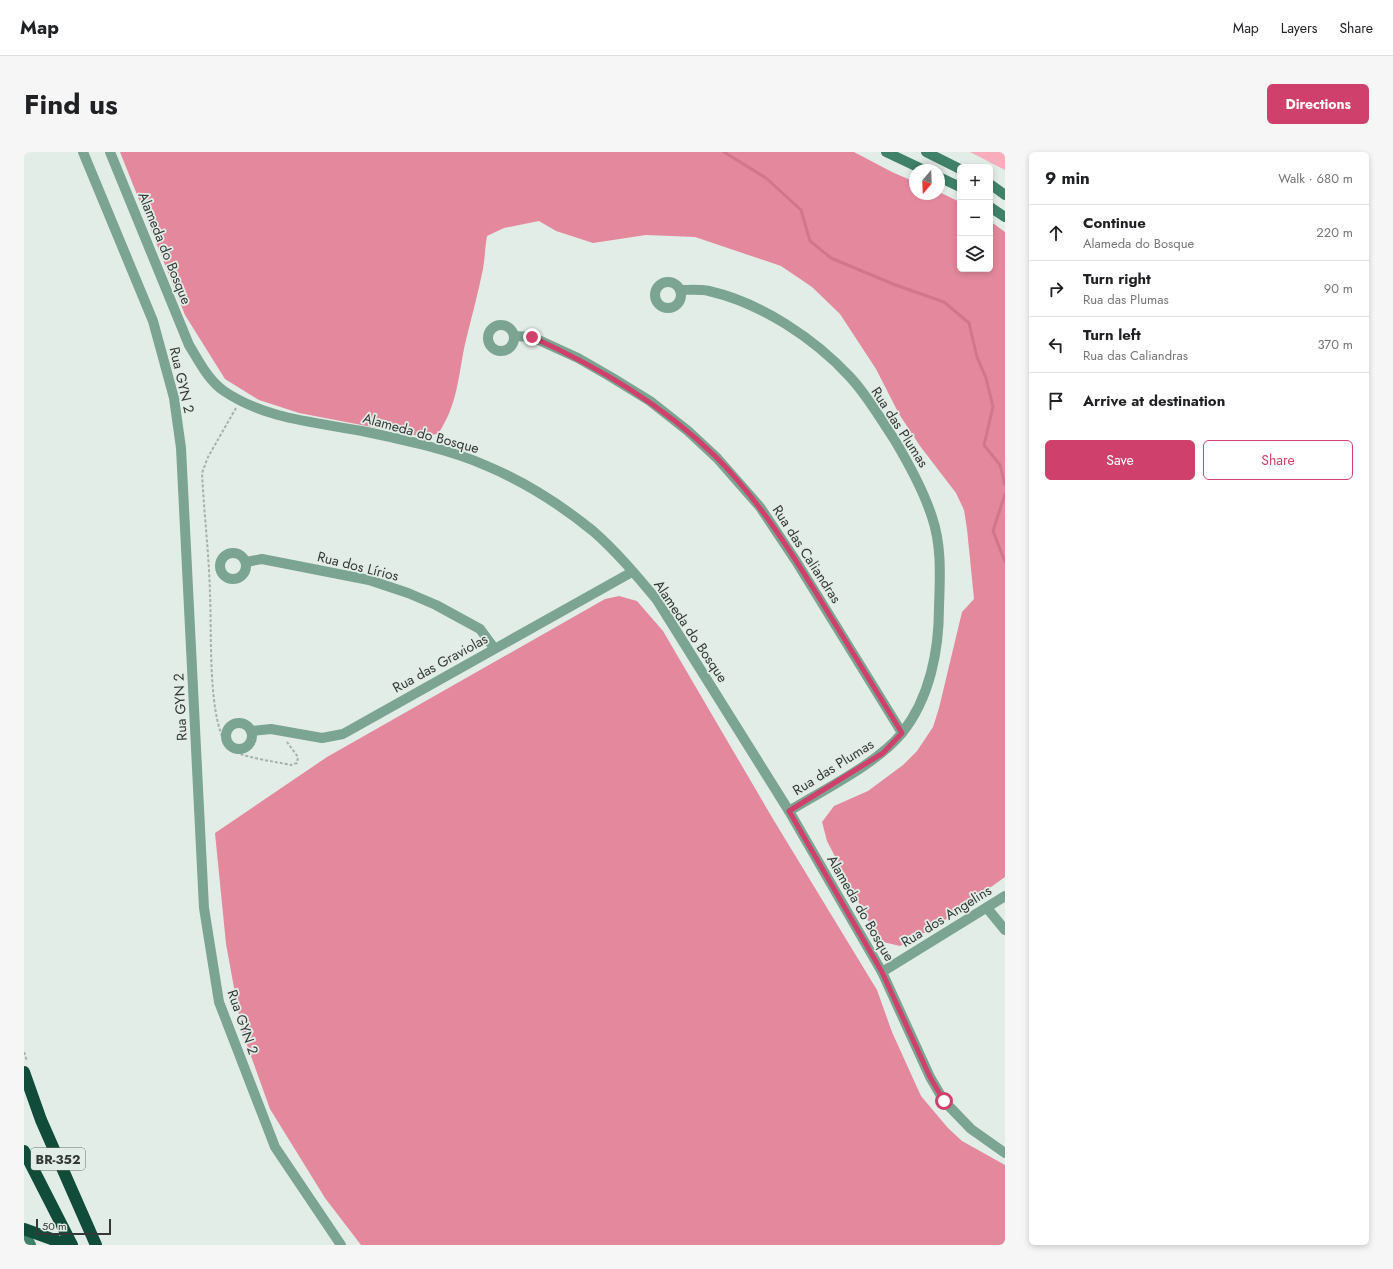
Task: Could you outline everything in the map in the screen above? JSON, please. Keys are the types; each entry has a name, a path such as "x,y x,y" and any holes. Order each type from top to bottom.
{"highway":[{"name":"BR-352","path":"24,1072 41,1120 96,1245"},
{"name":"BR-352","path":"24,1151 72,1245"},
{"path":"24,1230 68,1245"}],"street":[{"name":"Rua GYN 2","path":"83,152 153,321 174,398 180,448 204,908 219,1002 275,1147 342,1245"},
{"name":"Alameda do Bosque","path":"110,152 189,345 204,372 222,390 253,408 290,419 363,431 428,447 487,466 549,498 594,532 632,572 657,600 789,811 882,972 930,1077 944,1101 971,1129 1005,1153"},
{"path":"886,152 911,164"},
{"path":"926,152 957,168"},
{"path":"945,180 957,186"},
{"path":"993,186 1005,195"},
{"path":"993,209 1005,217"},
{"name":"Rua das Plumas","path":"680,290 708,291 757,307 806,338 850,377 882,421 912,468 933,517 940,554 939,627 932,670 920,705 902,733 883,753 789,811"},
{"name":"Rua das Caliandras","path":"514,336 532,337 578,358 611,377 650,401 688,431 717,458 760,507 796,561 902,733"},
{"name":"Rua dos Lírios","path":"246,562 262,559 369,580 408,593 436,605 480,629 494,648"},
{"name":"Rua das Graviolas","path":"252,731 271,729 322,738 343,734 632,572"},
{"name":"Rua dos Angelins","path":"882,972 1005,896"},
{"path":"987,908 1005,930"},
{"path":"24,1230 31,1245"}],"path":[{"path":"240,400 208,457 202,473 210,593 214,708 222,737 229,748 245,755 291,765 297,763 298,757 279,730"}],"shaded area":[{"path":"120,152 854,152 909,179 909,200 945,200 945,195 957,201 957,272 993,272 993,223 1005,232 1005,877 935,927 900,946 883,942 873,930 827,841 822,822 834,806 868,791 903,765 917,751 933,727 962,612 974,599 964,510 956,493 920,446 899,414 876,369 840,314 812,287 781,266 695,237 646,235 593,243 556,231 539,221 504,228 487,236 483,269 450,412 438,434 419,436 299,413 259,400 225,379 185,315"},
{"path":"970,152 1005,152 1005,170"},
{"path":"619,596 637,601 663,631 773,819 877,990 892,1032 921,1096 948,1128 962,1141 1005,1165 1005,1245 361,1245 325,1198 270,1109 242,1031 226,944 215,833 327,757 605,599"}],"waterway":[{"path":"724,152 766,178 801,210 810,241 831,258 893,284 944,302 969,323 977,357 986,378 993,407 984,445 1000,465 1005,485"},
{"path":"1005,494 993,531 1005,562"}],"route":[{"path":"532,337 578,358 650,401 688,431 717,458 760,507 796,561 902,733 883,753 789,811 882,972 930,1077 944,1101"}]}
